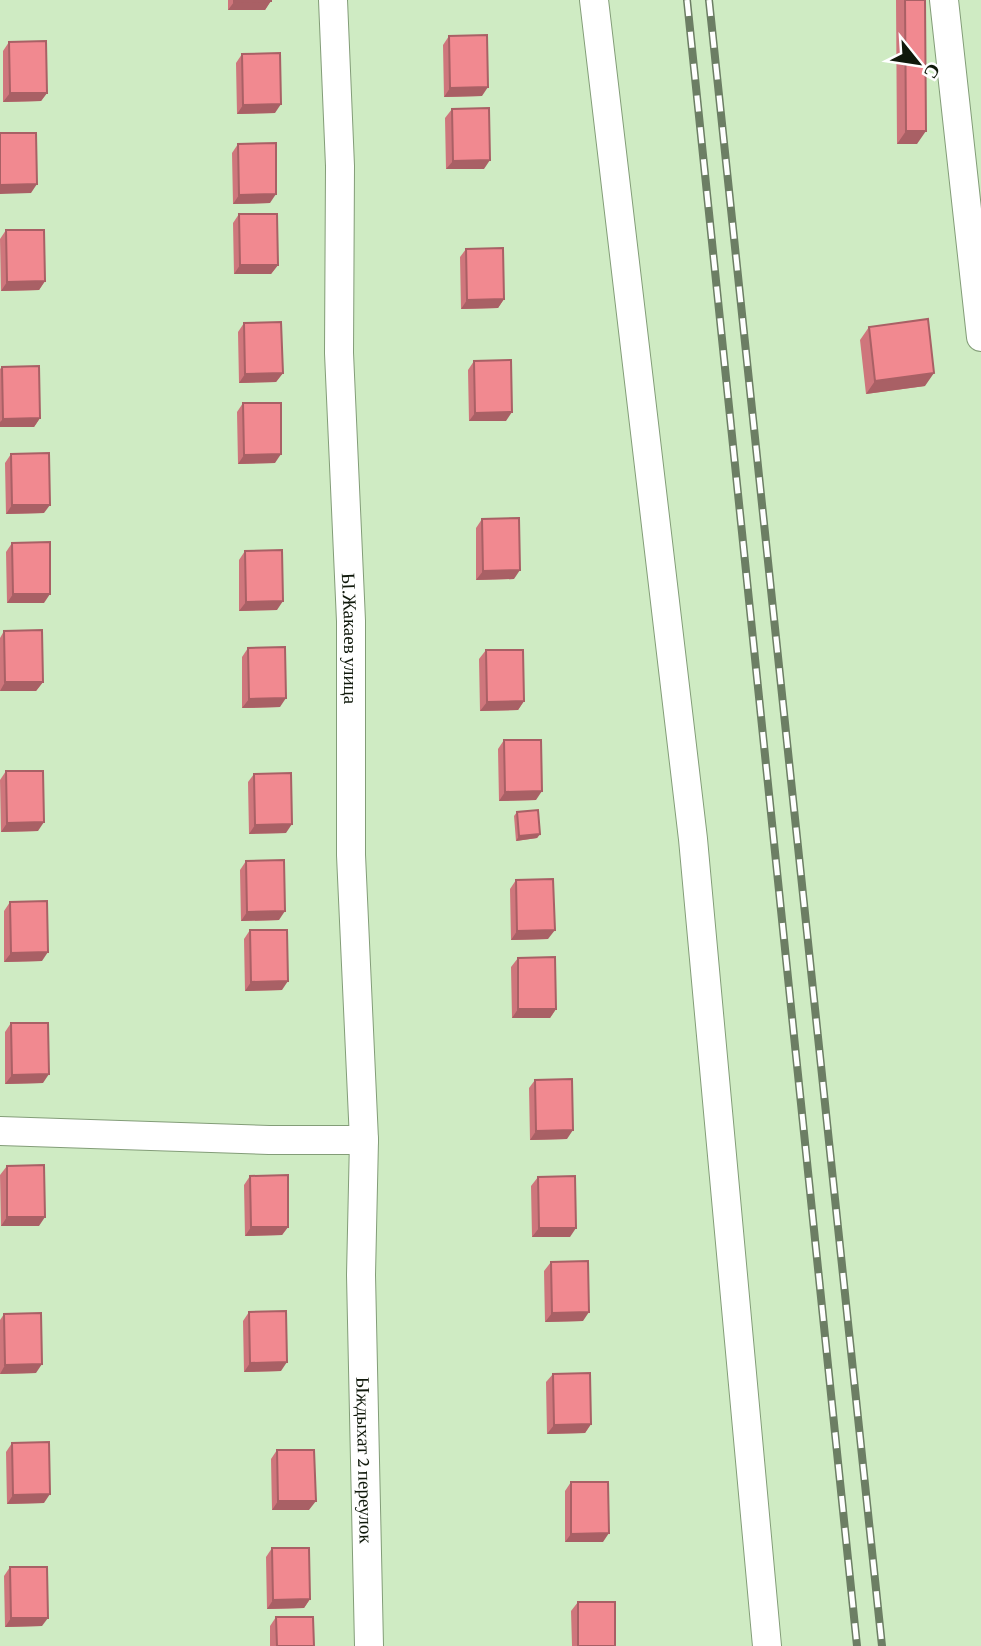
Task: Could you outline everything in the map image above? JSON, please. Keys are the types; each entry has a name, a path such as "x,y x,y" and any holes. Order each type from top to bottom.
{"street":[{"name":"Ы.Жакаев улица","path":"333,0 340,166 339,353 351,621 351,855 364,1140 361,1275"},
{"path":"594,0 693,839 767,1646"},
{"path":"944,0 981,337"},
{"path":"0,1131 269,1140 364,1140"},
{"name":"Ыждыхат 2 переулок","path":"361,1275 369,1646"}],"building":[{"path":"271,0 271,1 234,2"},
{"path":"905,0 925,0 926,131 906,131"},
{"path":"487,35 488,87 450,88 449,36"},
{"path":"46,41 47,93 10,93 9,42"},
{"path":"280,53 281,104 243,105 242,54"},
{"path":"489,108 490,160 453,161 452,109"},
{"path":"0,133 36,133 37,184 0,185"},
{"path":"276,143 276,194 239,195 238,144"},
{"path":"239,214 277,214 278,265 240,265"},
{"path":"6,230 44,230 45,281 7,282"},
{"path":"503,248 504,299 467,300 466,249"},
{"path":"928,319 934,373 875,381 869,327"},
{"path":"281,322 283,373 245,374 244,323"},
{"path":"511,360 512,412 475,413 474,361"},
{"path":"39,366 40,418 3,419 2,367"},
{"path":"243,403 281,403 281,454 244,455"},
{"path":"49,453 50,505 12,505 11,454"},
{"path":"519,518 520,570 483,571 482,519"},
{"path":"50,542 50,594 13,594 12,543"},
{"path":"282,550 283,601 246,602 245,551"},
{"path":"42,630 43,682 5,682 4,631"},
{"path":"285,647 286,698 249,699 248,648"},
{"path":"486,650 523,650 524,701 487,702"},
{"path":"504,740 541,740 542,791 505,792"},
{"path":"6,771 43,771 44,822 7,823"},
{"path":"291,773 292,824 255,825 254,774"},
{"path":"538,810 540,834 519,836 517,812"},
{"path":"284,860 285,911 247,912 246,861"},
{"path":"553,879 555,930 517,931 516,880"},
{"path":"47,901 48,952 11,953 10,902"},
{"path":"250,930 287,930 288,981 251,982"},
{"path":"555,957 556,1009 518,1009 518,958"},
{"path":"11,1023 48,1023 49,1074 12,1075"},
{"path":"572,1079 573,1130 536,1131 535,1080"},
{"path":"44,1165 45,1217 7,1217 7,1166"},
{"path":"288,1175 288,1227 251,1227 250,1176"},
{"path":"575,1176 576,1228 539,1228 538,1177"},
{"path":"588,1261 589,1312 552,1313 551,1262"},
{"path":"286,1311 287,1362 250,1363 249,1312"},
{"path":"41,1313 42,1364 5,1365 4,1314"},
{"path":"590,1373 591,1424 554,1425 553,1374"},
{"path":"49,1442 50,1494 13,1495 12,1443"},
{"path":"277,1450 314,1450 316,1501 278,1501"},
{"path":"571,1482 608,1482 609,1533 571,1534"},
{"path":"272,1548 309,1548 310,1599 273,1600"},
{"path":"10,1567 47,1567 48,1618 11,1618"},
{"path":"578,1602 615,1602 615,1646 578,1646"},
{"path":"276,1617 313,1617 314,1646 277,1646"}],"railway":[{"path":"687,0 857,1646"},
{"path":"709,0 882,1646"}]}
